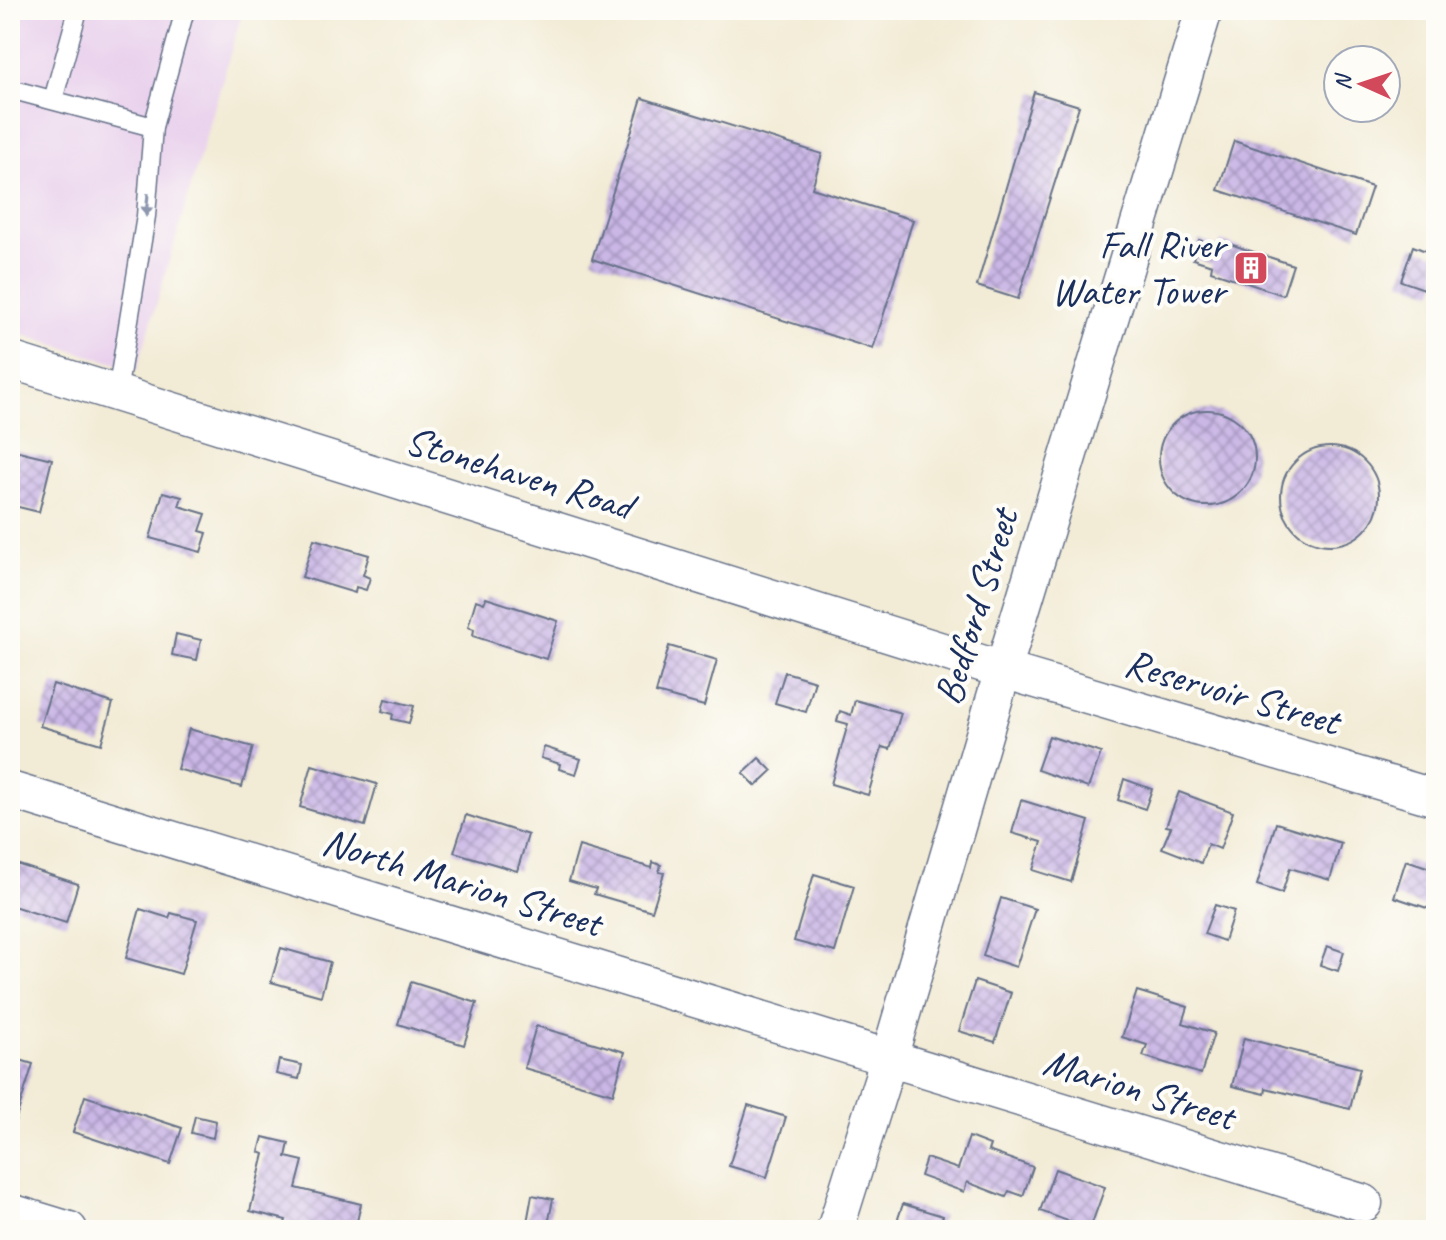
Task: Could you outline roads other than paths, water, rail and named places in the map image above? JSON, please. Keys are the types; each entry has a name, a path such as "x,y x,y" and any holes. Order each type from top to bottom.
{"street":[{"name":"Bedford Street","path":"835,1230 1204,10"},
{"name":"Stonehaven Road","path":"10,360 1003,670"},
{"name":"Reservoir Street","path":"1003,670 1436,798"},
{"name":"North Marion Street","path":"10,790 889,1058"},
{"name":"Marion Street","path":"889,1058 1364,1203"},
{"path":"10,1212 69,1230"}],"lane":[{"path":"53,100 78,10"},
{"path":"117,393 146,216 153,127 185,10"},
{"path":"10,89 153,127"}],"place":[{"name":"Fall River Water Tower","path":"1251,268"}]}
